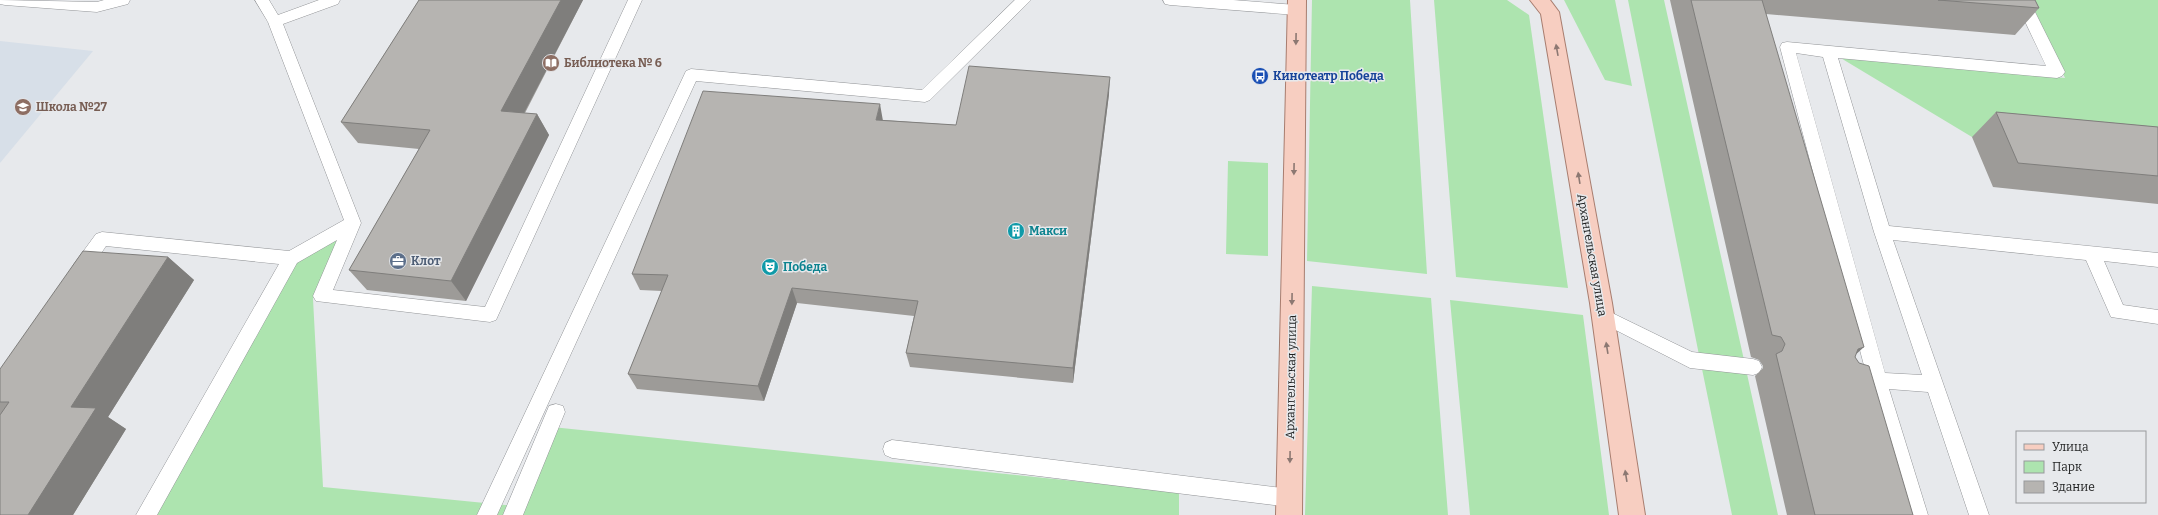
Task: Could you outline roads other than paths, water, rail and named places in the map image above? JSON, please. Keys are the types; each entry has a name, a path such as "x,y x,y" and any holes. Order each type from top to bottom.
{"main road":[{"name":"Архангельская улица","path":"1539,0 1550,12 1602,315 1632,515"},
{"name":"Архангельская улица","path":"1290,507 1296,5"}],"lane":[{"path":"5,0 96,7 123,0"},
{"path":"262,0 275,22 353,223 322,296 490,315 635,0"},
{"path":"275,22 333,0"},
{"path":"487,515 691,75 925,96 1024,0"},
{"path":"1170,0 1296,5"},
{"path":"1918,515 1878,382 1787,47 2057,72 2022,0"},
{"path":"1829,52 1882,232 1979,515"},
{"path":"146,515 291,258 353,223"},
{"path":"1882,232 2158,260"},
{"path":"70,282 102,239 291,258"},
{"path":"2092,254 2117,312 2158,317"},
{"path":"1602,315 1690,360 1753,367"},
{"path":"1849,378 1878,382 1933,384"},
{"path":"513,515 556,412"},
{"path":"892,449 1290,507"}],"place":[{"name":"Библиотека № 6","path":"551,63"},
{"name":"Кинотеатр Победа","path":"1260,76"},
{"name":"Школа №27","path":"23,107"},
{"name":"Макси","path":"1016,231"},
{"name":"Клот","path":"398,261"},
{"name":"Победа","path":"770,267"}]}
